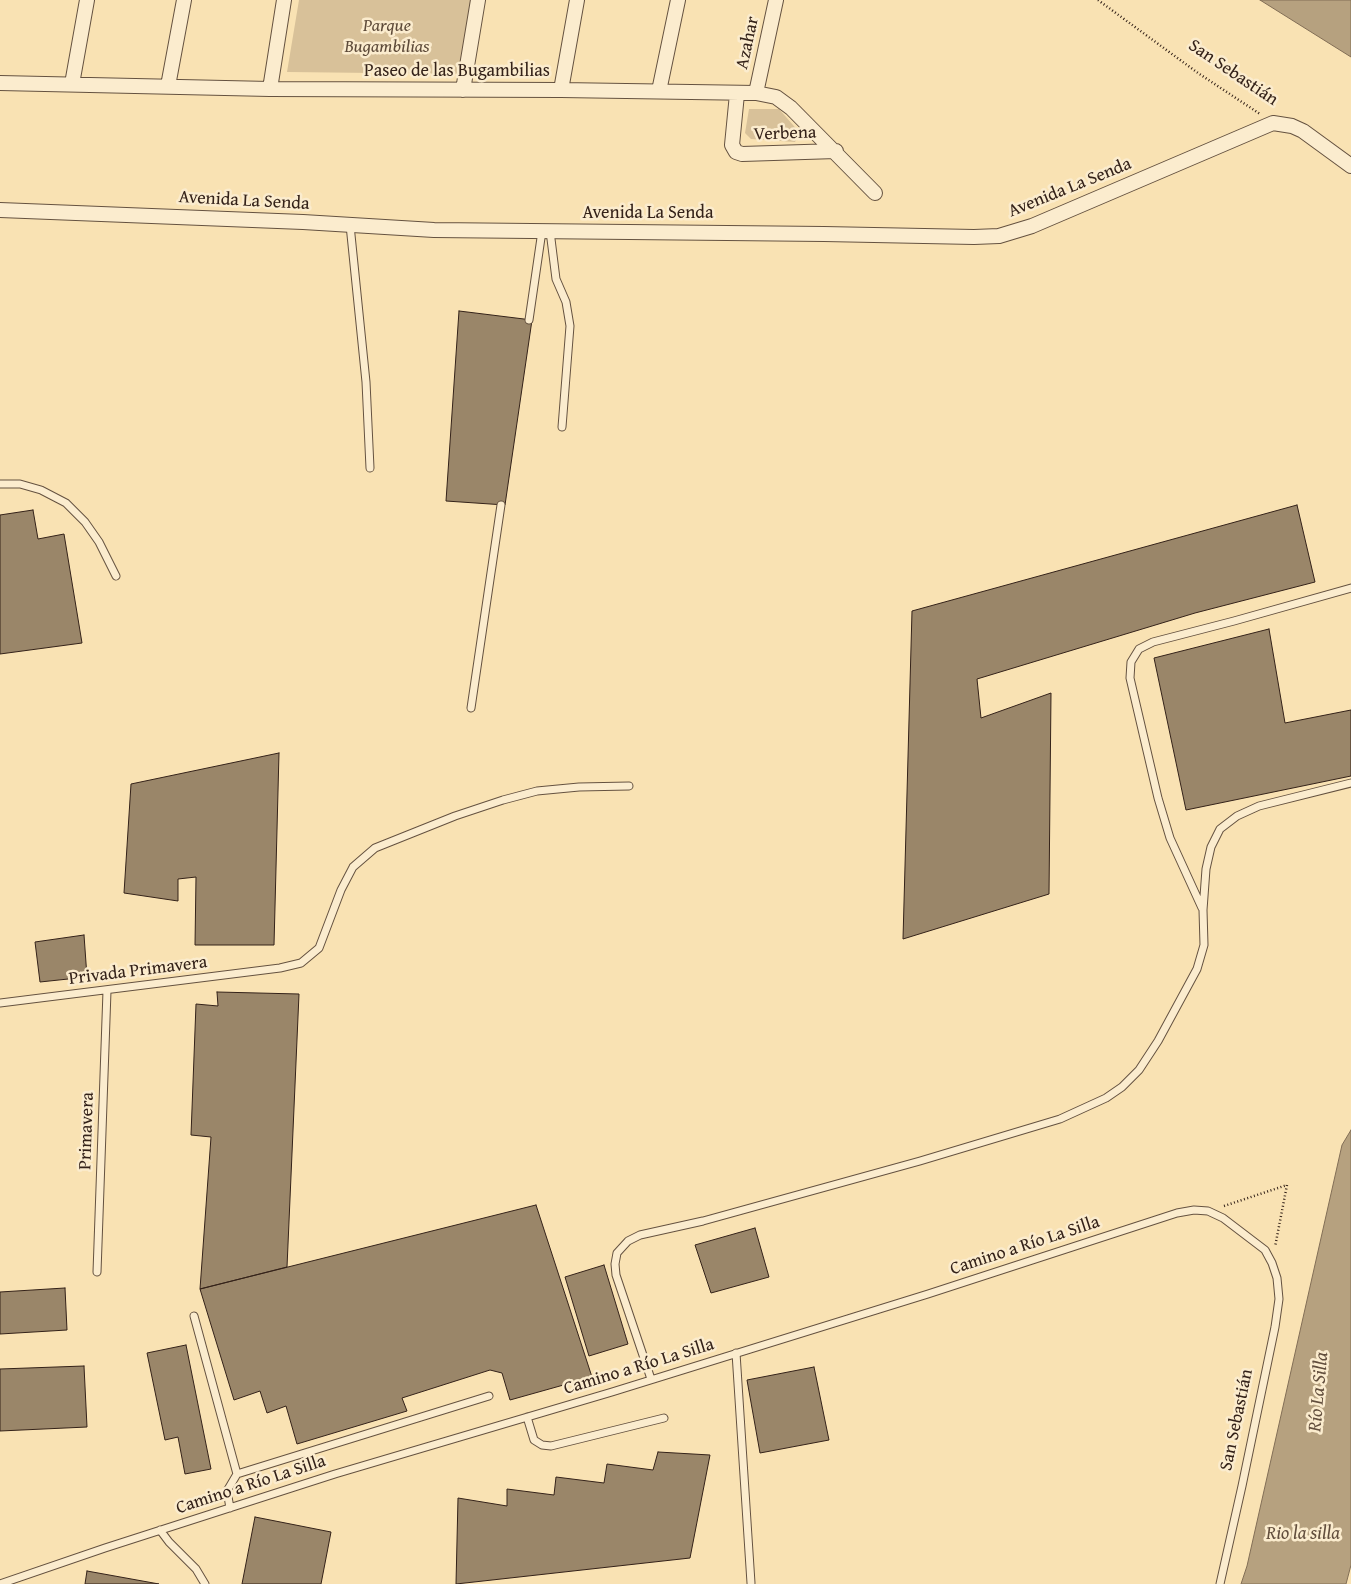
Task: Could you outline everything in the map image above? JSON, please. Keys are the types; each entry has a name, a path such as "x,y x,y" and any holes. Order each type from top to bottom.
{"street":[{"path":"72,84 87,0"},
{"path":"168,86 184,0"},
{"path":"270,89 284,0"},
{"path":"463,90 478,0"},
{"path":"561,90 577,0"},
{"path":"659,91 678,0"},
{"name":"Azahar","path":"756,93 776,0"},
{"name":"Paseo de las Bugambilias","path":"0,82 270,89 756,93 776,97 792,108 875,193"},
{"name":"Verbena","path":"737,94 732,146 736,152 742,154 836,152"},
{"name":"San Sebastián","path":"1273,123 1292,126 1302,131 1351,166"},
{"name":"Avenida La Senda","path":"0,210 434,230 998,236 1032,226 1273,123"}],"lane":[{"path":"350,225 366,382 370,468"},
{"path":"529,320 546,231"},
{"path":"546,231 556,279 566,302 570,326 562,427"},
{"path":"0,484 20,484 41,490 66,503 85,522 99,542 116,576"},
{"path":"471,708 501,505"},
{"path":"1203,910 1170,838 1158,798 1130,678 1131,662 1139,649 1153,642 1234,622 1351,588"},
{"path":"651,1379 616,1275 617,1253 628,1241 640,1236 920,1161 1060,1119 1106,1098 1122,1087 1139,1070 1158,1041 1197,969 1204,946 1203,910 1206,869 1210,847 1220,830 1237,816 1260,806 1351,783"},
{"name":"Privada Primavera","path":"0,1002 107,991 280,968 301,963 319,948 341,890 353,866 375,848 455,816 537,791 579,787 629,786"},
{"name":"Primavera","path":"97,1272 107,991"},
{"name":"Camino a Río La Silla","path":"0,1584 335,1474 736,1353 1177,1214 1194,1210 1208,1211"},
{"name":"San Sebastián","path":"1208,1211 1223,1218 1265,1250 1277,1278 1279,1299 1275,1327 1220,1584"},
{"path":"194,1316 237,1474"},
{"path":"736,1353 751,1583"},
{"path":"230,1508 227,1491 237,1474 489,1396"},
{"path":"527,1417 534,1440 542,1445 551,1446 664,1418"},
{"path":"160,1530 169,1542 196,1568 205,1584"}],"path":[{"name":"San Sebastián","path":"1098,0 1198,73 1273,123"},
{"path":"1208,1211 1287,1185 1272,1263"}],"green space":[{"name":"Parque Bugambilias","path":"299,0 473,0 463,74 287,72"},
{"path":"749,109 779,109 800,133 795,142 751,139 745,133"}],"water":[{"path":"1260,0 1351,0 1351,57"},
{"name":"Rio la silla","path":"1351,1130 1351,1565 1346,1584 1241,1584 1247,1566 1342,1145"}],"building":[{"path":"459,311 532,320 505,505 446,501"},
{"path":"1297,505 1315,582 1195,613 977,679 981,718 1051,693 1049,894 903,939 912,611"},
{"path":"33,510 38,539 64,534 82,643 0,654 0,515"},
{"path":"1269,629 1285,723 1351,710 1351,776 1186,810 1154,658"},
{"path":"279,753 274,945 195,945 196,877 178,879 178,901 124,893 131,784"},
{"path":"84,935 87,977 40,982 35,942"},
{"path":"217,992 299,994 287,1267 200,1289 211,1137 191,1135 196,1004 218,1006"},
{"path":"536,1205 592,1377 510,1400 502,1373 490,1370 402,1398 407,1411 297,1444 286,1406 267,1413 260,1391 234,1400 200,1289"},
{"path":"755,1228 769,1277 711,1293 695,1245"},
{"path":"604,1265 628,1344 589,1356 565,1277"},
{"path":"65,1288 67,1330 0,1334 0,1292"},
{"path":"186,1345 211,1469 185,1474 178,1437 165,1440 147,1353"},
{"path":"84,1366 87,1427 0,1431 0,1369"},
{"path":"814,1367 829,1440 760,1453 747,1380"},
{"path":"658,1452 710,1455 690,1558 456,1584 458,1498 507,1506 507,1489 554,1495 556,1477 604,1483 607,1464 653,1470"},
{"path":"255,1517 331,1532 321,1584 242,1584"},
{"path":"87,1571 159,1584 85,1584"}],"water label":[{"name":"Río La Silla","path":"1319,1392"}]}
